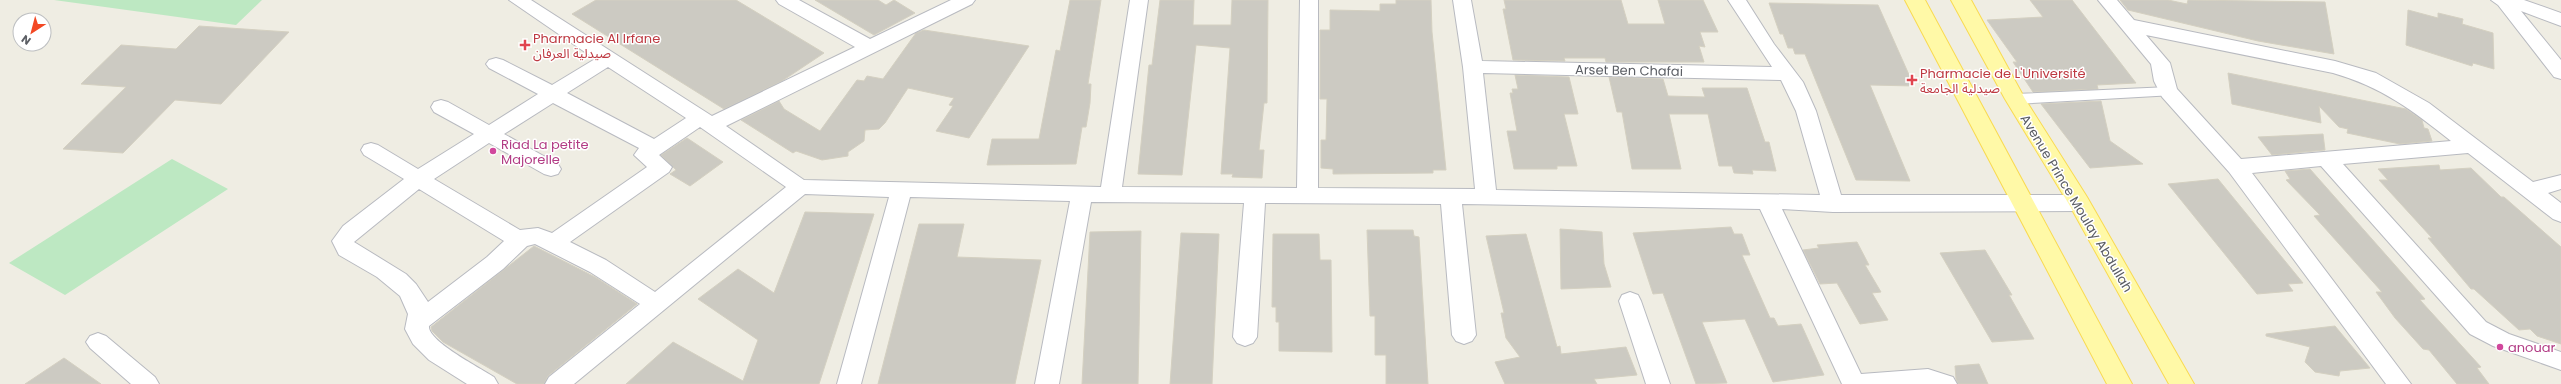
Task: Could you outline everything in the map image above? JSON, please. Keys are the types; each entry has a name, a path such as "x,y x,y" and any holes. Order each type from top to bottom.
{"main road":[{"path":"1915,0 2120,384"},
{"name":"Avenue Prince Moulay Abdullah","path":"1961,0 2015,99 2079,203 2182,384"}],"street":[{"path":"518,0 706,121 800,187 901,191 1082,194 1486,196 1833,204 2079,203"},
{"path":"785,0 870,47"},
{"path":"552,244 662,167 644,155 655,148 706,121 870,47 966,0"},
{"path":"1110,194 1139,0"},
{"path":"1307,194 1309,0"},
{"path":"1462,0 1473,67 1486,196"},
{"path":"1737,0 1786,74 1793,82 1806,111 1833,204"},
{"path":"2107,0 2160,63 2164,81 2169,92 2236,167 2399,384"},
{"path":"2502,0 2534,8 2561,20"},
{"path":"2502,0 2561,73"},
{"path":"2128,25 2335,68 2369,78 2415,104 2561,214"},
{"path":"486,384 432,349 419,334 417,329 420,320 413,291 396,277 347,249 343,242 350,232 418,179 491,136 608,59"},
{"path":"496,64 655,148"},
{"name":"Arset Ben Chafai","path":"1473,67 1786,74"},
{"path":"2015,99 2169,92"},
{"path":"441,107 551,169"},
{"path":"2236,167 2470,146"},
{"path":"371,150 519,240"},
{"path":"2326,159 2478,328 2513,345 2561,361"},
{"path":"2531,190 2561,182"},
{"path":"557,384 655,303 800,187"},
{"path":"849,384 901,191"},
{"path":"1047,384 1082,194"},
{"path":"1245,337 1255,194"},
{"path":"1451,196 1464,335"},
{"path":"1768,202 1855,384 1928,378 1945,384"},
{"path":"420,320 494,263 519,240 526,236 534,236 598,266 655,303"},
{"path":"1630,301 1658,384"},
{"path":"98,342 147,384"}],"green space":[{"path":"54,0 262,0 236,25"},
{"path":"172,159 228,189 65,295 9,263"}],"building":[{"path":"596,0 736,0 824,53 782,81 724,109 572,14"},
{"path":"815,0 878,0 886,5 894,0 915,13 874,35"},
{"path":"1070,0 1101,0 1088,84 1091,84 1090,103 1086,127 1082,127 1076,164 987,165 992,139 1039,139 1056,50 1060,51"},
{"path":"1160,0 1194,0 1193,25 1231,25 1232,0 1268,0 1267,103 1264,103 1259,150 1264,150 1262,178 1232,177 1233,174 1221,174 1230,48 1196,45 1182,175 1138,174 1149,65 1152,65"},
{"path":"1396,0 1431,0 1432,32 1446,170 1433,170 1433,173 1333,174 1333,169 1321,168 1321,140 1326,140 1327,99 1320,99 1320,30 1330,30 1330,10 1380,11 1380,4 1396,4"},
{"path":"1504,0 1621,0 1628,24 1665,24 1658,0 1703,0 1718,32 1700,32 1705,47 1699,46 1704,62 1606,62 1605,58 1564,58 1565,61 1513,60 1503,9 1506,9"},
{"path":"2030,0 2072,0 2136,83 2097,85 2098,89 2033,92 2013,62 2017,62 1987,20 2043,17"},
{"path":"2120,0 2168,0 2187,4 2188,0 2325,2 2334,54 2258,41 2128,10"},
{"path":"1769,3 1878,5 1914,86 1870,85 1910,181 1856,180 1805,54 1795,54 1793,48 1788,48 1783,34 1780,34"},
{"path":"2408,10 2438,18 2438,13 2463,19 2462,24 2493,33 2494,69 2473,63 2472,66 2406,45"},
{"path":"199,26 289,32 221,104 175,100 123,153 63,149 126,87 81,84 121,45 176,49"},
{"path":"924,30 1029,46 969,138 936,131 953,106 949,105 954,98 908,88 885,123 879,129 865,130 864,141 848,152 848,156 822,160 796,151 793,153 741,120 779,101 784,109 820,131 857,80 864,81 867,76 883,79 916,33"},
{"path":"2228,73 2406,109 2422,120 2424,128 2428,129 2432,141 2400,144 2347,133 2348,129 2339,127 2319,106 2321,123 2232,104"},
{"path":"1515,75 1569,77 1578,114 1564,114 1577,166 1557,166 1557,169 1514,169 1507,131 1517,131 1510,93 1513,93 1512,89 1518,89"},
{"path":"1609,77 1663,79 1668,96 1705,97 1702,88 1747,88 1765,142 1769,142 1776,171 1752,170 1753,174 1734,173 1732,166 1719,166 1708,114 1669,114 1681,169 1632,169 1622,112 1617,112"},
{"path":"2101,101 2110,141 2143,164 2090,168 2041,104"},
{"path":"2323,134 2325,150 2272,155 2258,137"},
{"path":"687,138 723,162 690,186 670,174 676,170 661,155"},
{"path":"2439,165 2440,170 2471,168 2501,197 2504,197 2561,247 2561,344 2537,336 2530,329 2519,330 2474,289 2471,289 2428,238 2432,238 2379,180 2388,180 2378,169"},
{"path":"2310,169 2425,299 2420,300 2481,367 2477,368 2489,384 2457,384 2429,350 2423,349 2395,318 2376,292 2382,292 2314,216 2320,215 2286,180 2290,179 2285,171"},
{"path":"2218,179 2303,283 2288,284 2293,291 2257,294 2168,184"},
{"path":"805,212 874,214 819,384 626,384 673,342 743,381 758,340 698,299 738,269 774,293"},
{"path":"919,224 964,224 957,257 1041,260 1015,384 878,384"},
{"path":"1731,227 1734,234 1742,234 1750,255 1742,255 1770,318 1774,318 1778,326 1801,324 1824,375 1773,382 1745,319 1702,322 1727,383 1696,384 1663,293 1653,294 1633,233"},
{"path":"1560,229 1602,232 1604,264 1611,287 1561,289"},
{"path":"1367,230 1413,230 1414,236 1419,237 1428,384 1386,384 1386,355 1375,355 1375,316 1370,316"},
{"path":"1141,231 1138,384 1082,384 1090,232"},
{"path":"1181,233 1219,234 1212,384 1170,384"},
{"path":"1273,234 1319,234 1320,260 1331,260 1332,352 1279,351 1279,322 1276,322 1276,307 1272,307"},
{"path":"1526,234 1557,347 1560,346 1561,354 1626,347 1637,375 1594,379 1597,384 1505,384 1495,362 1520,357 1506,338 1501,313 1504,313 1486,236"},
{"path":"1857,242 1869,265 1865,265 1881,292 1872,293 1888,320 1860,324 1837,283 1820,284 1803,250 1819,248 1817,245"},
{"path":"534,246 595,277 637,304 548,376 544,384 517,384 443,342 432,331 431,327"},
{"path":"1985,250 2012,295 2009,295 2034,339 1992,342 1940,253"},
{"path":"2335,326 2370,368 2340,371 2339,376 2315,372 2305,362 2310,347 2266,336 2266,334"},
{"path":"64,358 101,384 25,384"},
{"path":"1979,364 1988,384 1958,384 1955,366"}],"place":[{"name":"Pharmacie Al Irfane صيدلية العرفان","path":"525,45"},
{"name":"Pharmacie de L'Université صيدلية الجامعة","path":"1912,80"},
{"name":"Riad La petite Majorelle","path":"493,151"},
{"name":"anouar","path":"2500,347"}]}
